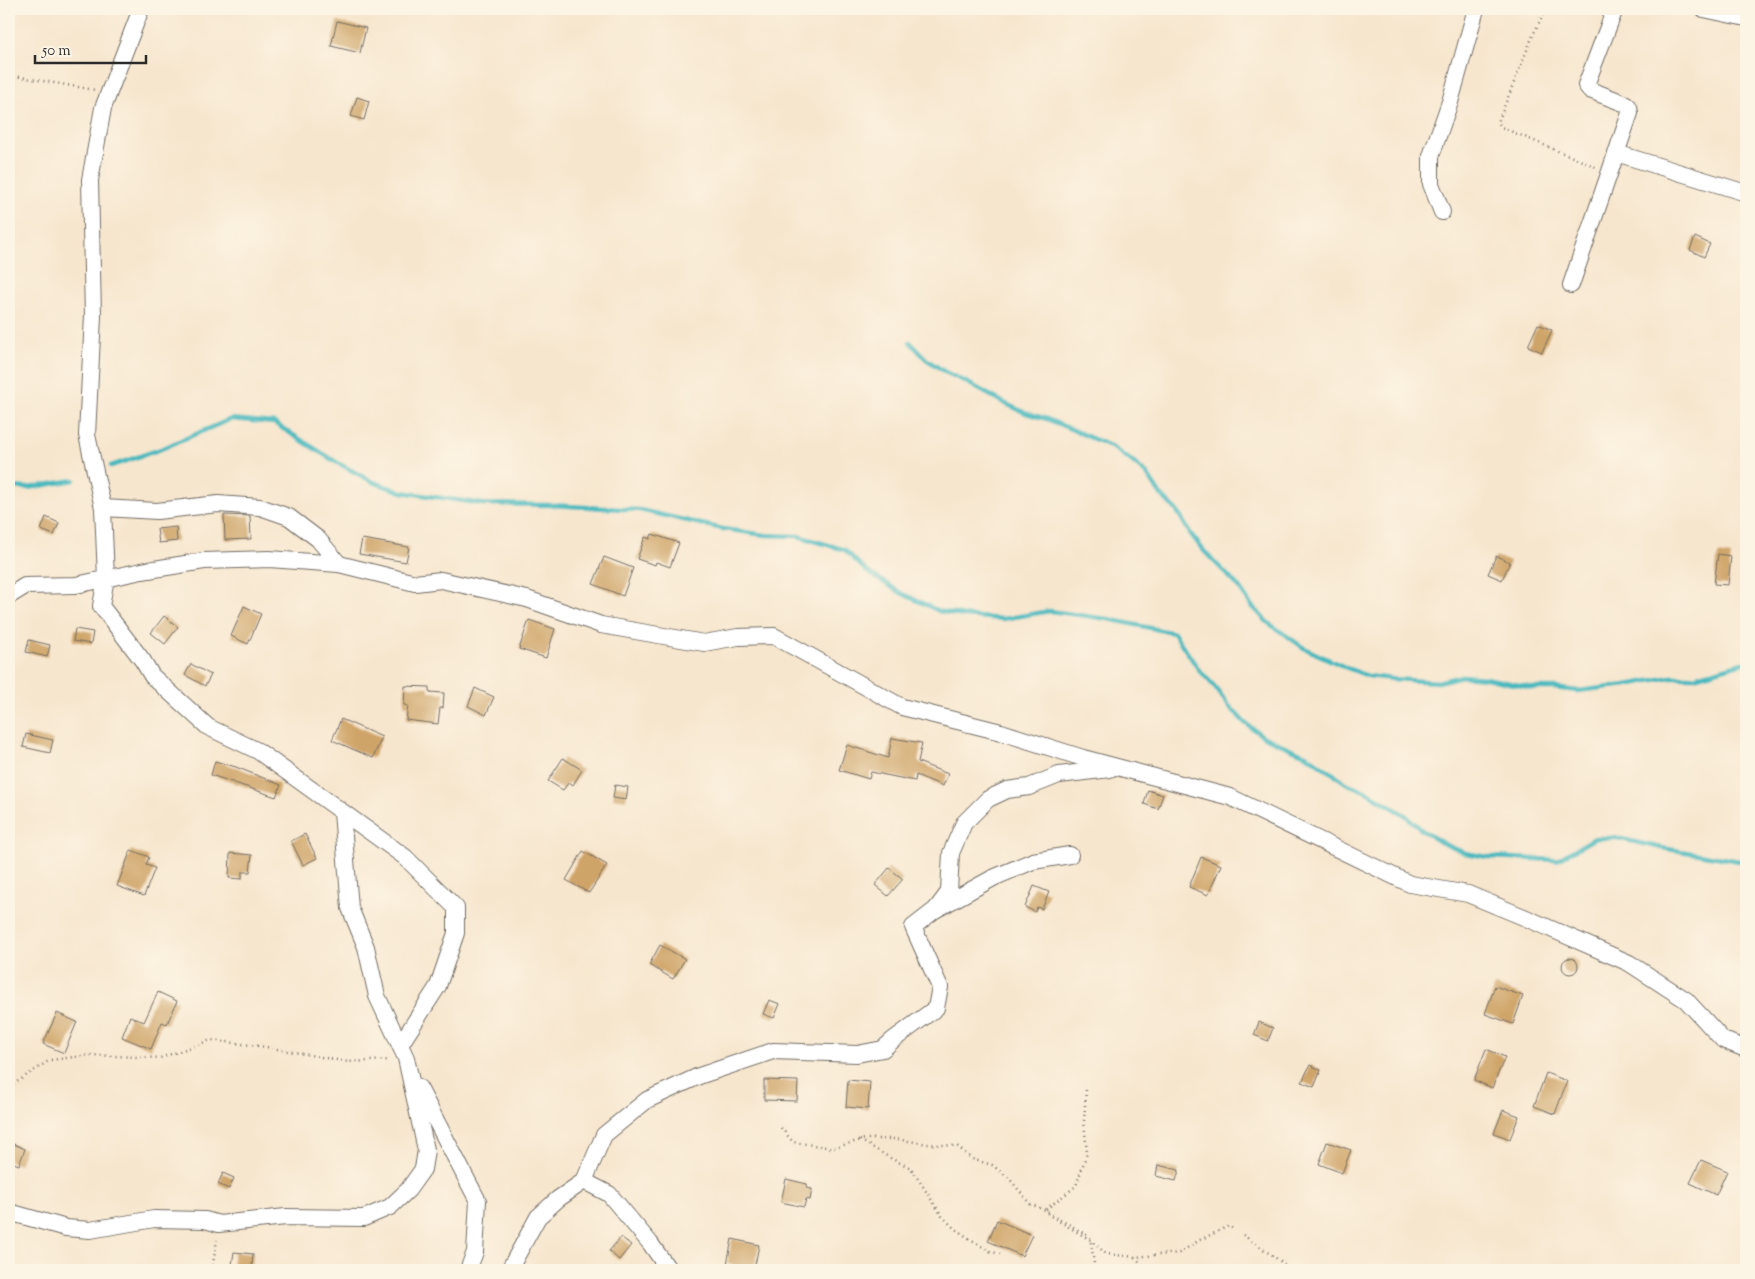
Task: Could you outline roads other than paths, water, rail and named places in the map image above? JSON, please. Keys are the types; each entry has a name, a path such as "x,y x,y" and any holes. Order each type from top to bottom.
{"street":[{"path":"9,1212 66,1228 90,1230 154,1219 205,1220 219,1224 286,1217 364,1218 390,1207 408,1190 423,1169 426,1150 404,1057 438,986 456,933 456,908 405,857 258,751 208,727 152,676 102,606 106,578 103,508 87,435 93,316 90,180 103,108 141,9"},
{"path":"1442,212 1431,184 1431,156 1452,94 1476,9"},
{"path":"1572,285 1630,113 1629,106 1626,104 1590,90 1586,84 1615,9"},
{"path":"1704,9 1746,18"},
{"path":"1616,153 1746,192"},
{"path":"103,508 157,511 218,504 260,507 289,517 318,539 339,564"},
{"path":"9,596 25,586 76,585 204,561 269,559 339,564 416,583 441,580 527,599 601,625 704,643 738,637 774,636 902,707 1001,732 1082,758 1230,797 1410,884 1468,894 1629,963 1686,1000 1723,1040 1746,1049"},
{"path":"935,910 949,892 951,853 964,823 988,800 1007,790 1029,787 1059,775 1119,768"},
{"path":"342,812 350,908 366,946 377,996 404,1057 478,1201 475,1252 468,1270"},
{"path":"509,1270 538,1217 558,1199 584,1181 604,1135 647,1100 699,1076 773,1051 857,1054 883,1049 936,1008 940,987 912,927 935,910 993,878 1033,861 1070,855"},
{"path":"584,1181 609,1194 669,1270"}],"waterway":[{"path":"910,342 926,359 945,372 1026,413 1047,419 1110,446 1129,459 1147,474 1160,494 1177,511 1190,533 1204,551 1238,586 1251,605 1267,622 1304,648 1347,668 1368,676 1392,679 1438,682 1462,676 1486,678 1533,688 1578,691 1671,677 1694,677 1746,662"},
{"path":"111,466 161,449 231,419 274,423 336,462 373,482 402,492 483,504 551,505 640,510 723,529 765,535 798,536 845,550 866,571 901,593 939,611 964,616 1003,619 1050,611 1108,619 1174,633 1199,670 1245,723 1264,737 1308,756 1346,783 1367,792 1405,815 1423,831 1442,843 1465,853 1488,857 1557,860 1595,838 1617,838 1662,848 1746,862"},
{"path":"9,487 28,488 74,480"}]}
